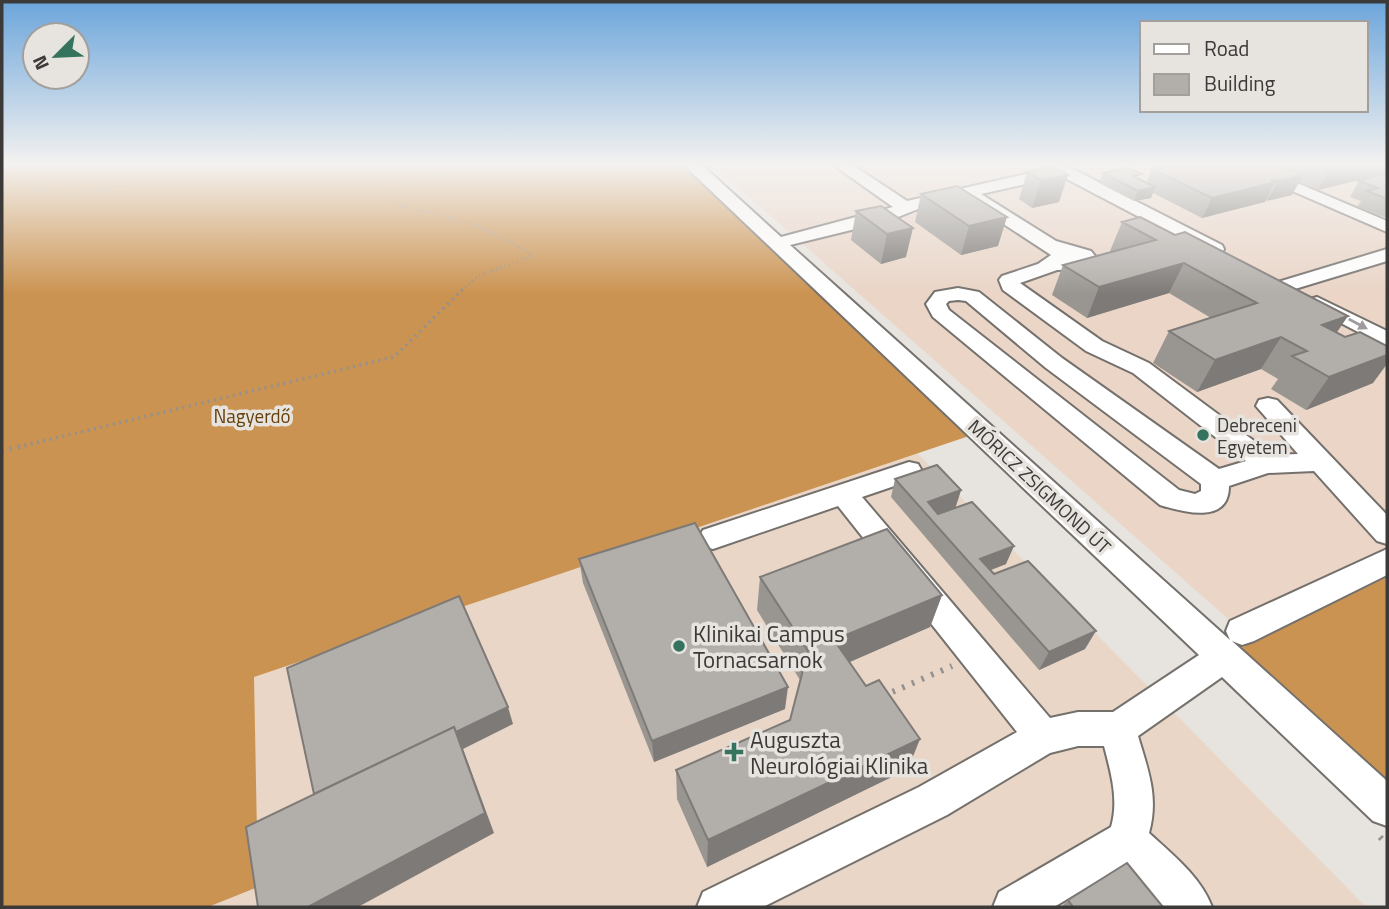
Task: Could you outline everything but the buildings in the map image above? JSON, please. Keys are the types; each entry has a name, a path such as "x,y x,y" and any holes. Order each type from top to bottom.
{"street":[{"name":"MÓRICZ ZSIGMOND ÚT","path":"739,208 1234,645 1387,807"},
{"path":"777,243 881,218 905,208"},
{"path":"990,208 1054,255 1009,280 1010,286 1094,346 1140,368 1267,464"},
{"path":"1135,208 1236,260"},
{"path":"1279,282 1387,254"},
{"path":"942,296 972,296 1054,363 1215,480 1215,496 1197,505 1170,498 940,313 936,304 942,296"},
{"path":"1268,406 1387,533"},
{"path":"1215,480 1267,464 1321,462"},
{"path":"843,493 1043,737"},
{"path":"718,907 933,801 1043,737 1078,729 1118,729 1234,645"},
{"path":"1014,907 1127,841 1135,812 1118,729"},
{"path":"1127,841 1163,874 1191,907"}],"lane":[{"path":"1343,208 1387,227"},
{"path":"1279,282 1387,340"},
{"path":"713,538 909,471"},
{"path":"1234,645 1387,561"}],"path":[{"path":"2,451 394,357 449,300 478,275 532,256 501,236 439,214 413,208"},
{"path":"880,697 977,655"},
{"path":"904,757 933,801"}],"shaded area":[{"name":"Debreceni Egyetem","path":"762,208 1387,208 1387,753 1242,631"},
{"name":"Auguszta Neurológiai Klinika","path":"917,453 1366,907 208,907 258,887 253,677"}],"green space":[{"name":"Nagyerdő","path":"2,208 730,208 969,436 254,677 258,887 208,907 2,907"},
{"path":"1387,577 1387,787 1235,651"}],"place":[{"name":"Debreceni Egyetem","path":"1203,435"},
{"name":"Klinikai Campus Tornacsarnok","path":"679,646"},
{"name":"Auguszta Neurológiai Klinika","path":"734,752"}]}
